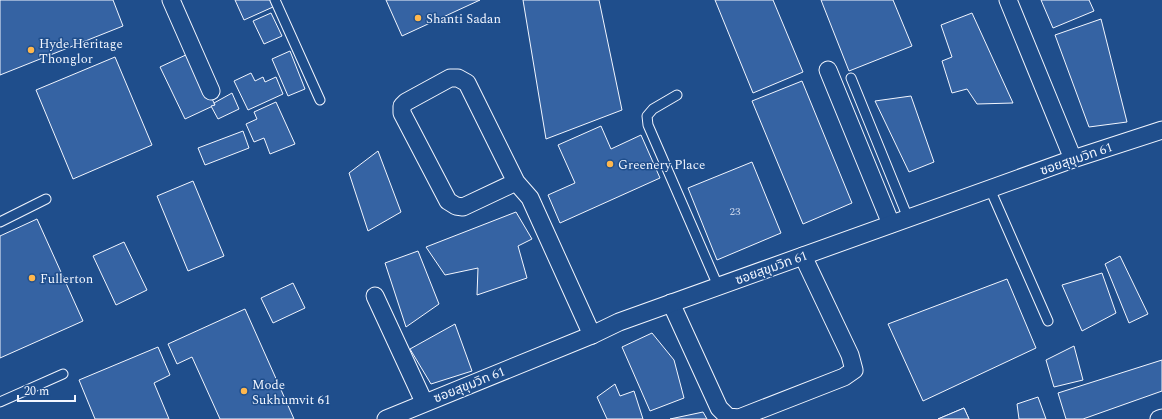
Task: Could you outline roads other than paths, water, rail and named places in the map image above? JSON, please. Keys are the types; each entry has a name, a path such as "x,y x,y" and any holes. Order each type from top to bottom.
{"street":[{"path":"171,0 211,91"},
{"path":"1008,0 1073,159"},
{"path":"828,70 891,224"},
{"path":"516,182 463,207 452,204 448,201 402,113 402,106 406,102 450,78 458,78 467,83 516,182 530,198 592,335"},
{"name":"ซอยสุขุมวิท 61","path":"386,419 424,402 592,335 619,322 1073,159 1162,130"},
{"path":"671,303 719,408 728,417 739,418 844,377 854,370 850,355 803,256"},
{"path":"376,296 424,402"}],"lane":[{"path":"275,0 320,100"},
{"path":"851,78 908,218"},
{"path":"676,95 653,109 647,116 648,125 718,286"},
{"path":"990,189 1048,321"},
{"path":"0,222 46,199"},
{"path":"0,402 63,374"}],"place":[{"name":"Shanti Sadan","path":"418,18"},
{"name":"Hyde Heritage Thonglor","path":"31,50"},
{"name":"Greenery Place","path":"610,164"},
{"name":"Fullerton","path":"32,278"},
{"name":"Mode Sukhumvit 61","path":"244,391"}]}
